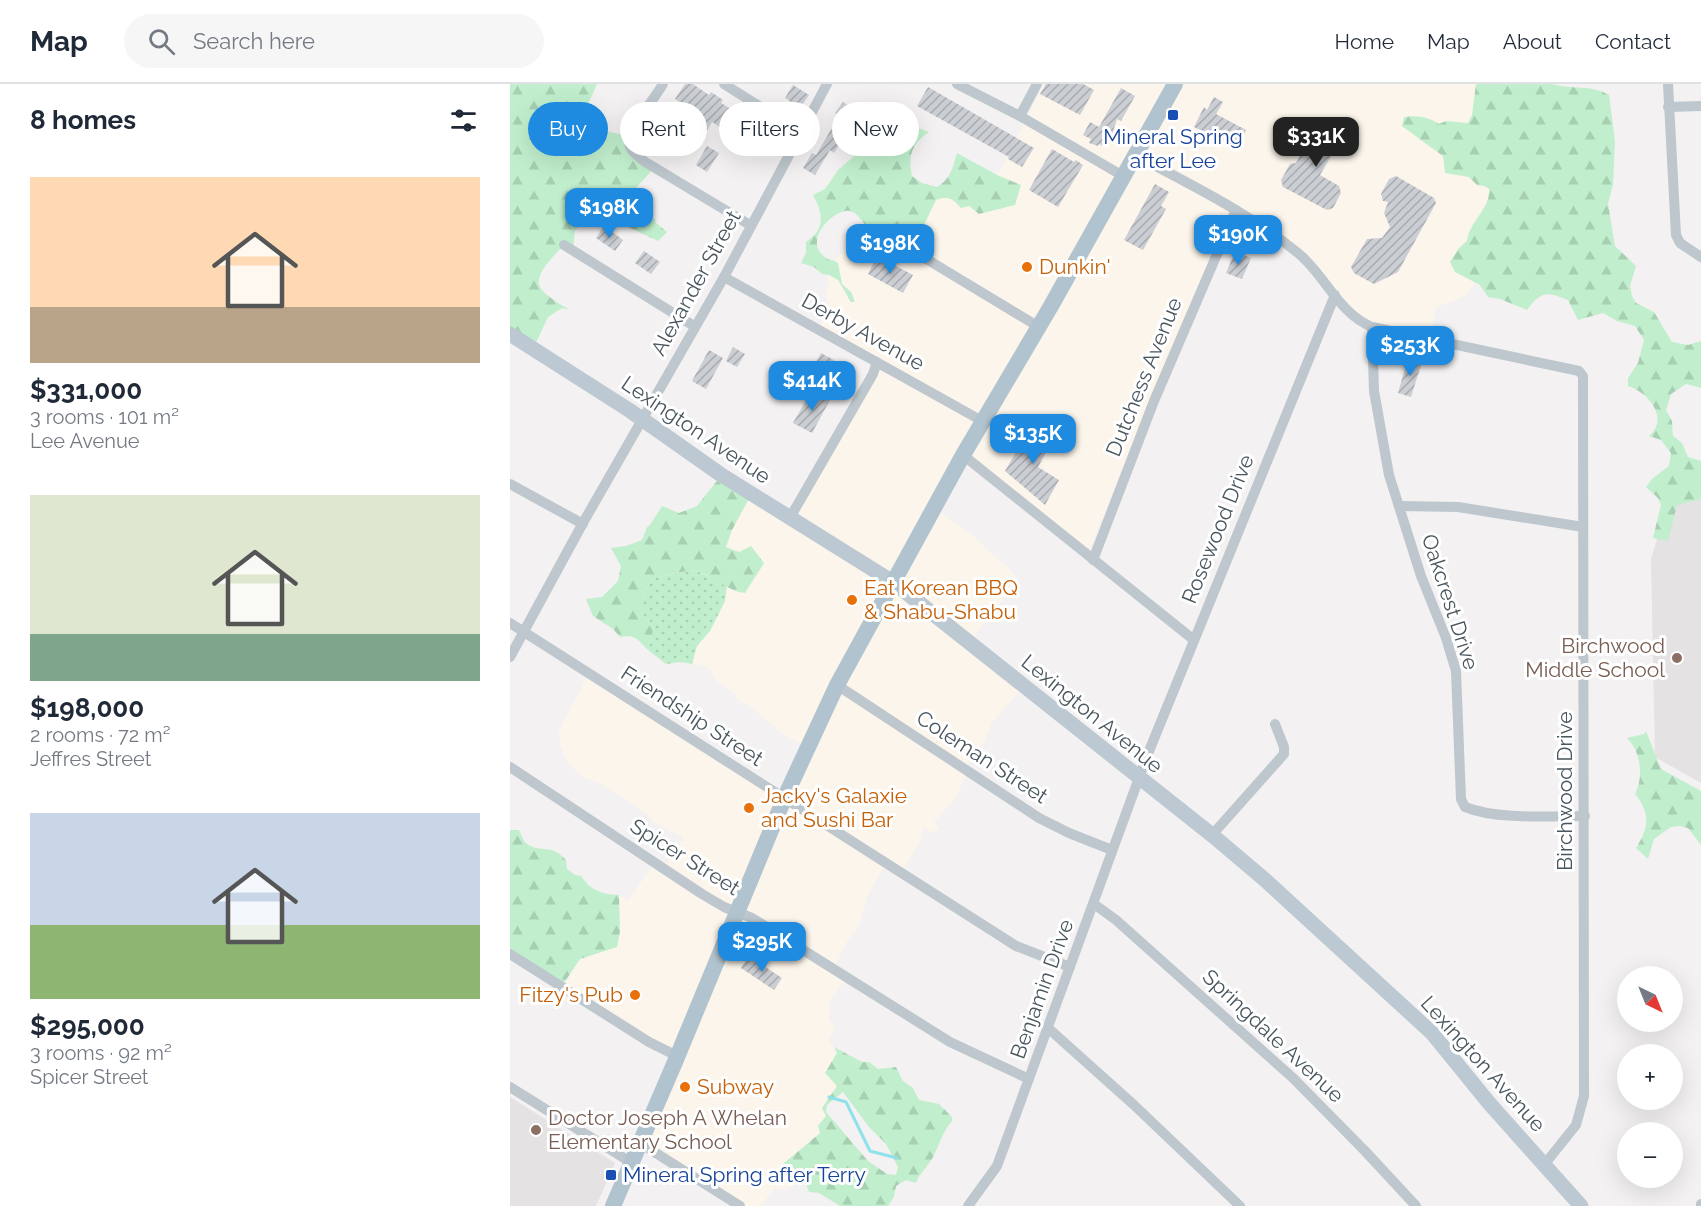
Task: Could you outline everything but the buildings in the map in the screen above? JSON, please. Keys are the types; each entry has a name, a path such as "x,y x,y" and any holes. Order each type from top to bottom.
{"main road":[{"path":"613,1206 784,799 837,685 963,455 1039,327 1175,84"}],"street":[{"path":"663,84 630,136 630,147 647,164 750,225"},
{"path":"724,84 752,102"},
{"name":"Alexander Street","path":"817,102 827,84"},
{"path":"957,84 1020,116 1123,176"},
{"path":"1020,116 1037,84"},
{"path":"1668,84 1676,235 1680,243 1701,257"},
{"path":"1668,107 1701,106"},
{"path":"1135,154 1251,218 1303,257 1358,320 1372,327"},
{"name":"Alexander Street","path":"510,657 694,326 724,277 787,156"},
{"name":"Dutchess Avenue","path":"1093,560 1154,401 1236,210"},
{"path":"870,234 928,260 1039,327"},
{"path":"564,245 694,326"},
{"name":"Derby Avenue","path":"724,277 984,422"},
{"name":"Rosewood Drive","path":"1139,779 1335,295"},
{"name":"Birchwood Drive","path":"1372,327 1579,371 1583,376 1584,1096 1576,1125 1544,1165"},
{"name":"Oakcrest Drive","path":"1372,327 1374,391 1387,466 1421,576 1446,638 1456,671 1461,799 1465,807 1475,811 1530,816 1585,816"},
{"name":"Lexington Avenue","path":"510,334 643,420 695,458 893,582 1212,835 1264,879 1432,1033 1489,1103 1581,1206"},
{"path":"790,516 873,374 877,362"},
{"path":"963,455 1194,640"},
{"path":"510,484 583,524"},
{"path":"1399,506 1458,507 1583,527"},
{"name":"Friendship Street","path":"510,623 1016,946 1070,967"},
{"name":"Coleman Street","path":"837,685 1039,818 1112,850"},
{"path":"1212,835 1284,754 1284,747 1275,724"},
{"name":"Spicer Street","path":"510,767 702,894 737,913 752,918 950,1042 1029,1079"},
{"name":"Benjamin Drive","path":"973,1204 997,1166 1139,779"},
{"name":"Springdale Avenue","path":"1094,904 1116,920 1293,1078 1365,1150 1416,1206"},
{"path":"510,954 649,1042 677,1056"},
{"path":"1048,1028 1134,1105 1240,1206"},
{"path":"510,1087 632,1163"},
{"path":"640,1143 740,1206"}],"shaded area":[{"path":"1044,84 1476,84 1472,115 1468,123 1446,121 1439,124 1431,119 1419,140 1443,156 1452,173 1469,177 1477,185 1489,189 1490,197 1468,233 1467,241 1459,248 1455,272 1475,284 1465,296 1435,308 1432,335 1372,327 1324,279 1240,211 1151,397 1089,551 962,457 931,505 971,534 1018,579 971,641 1026,685 992,722 984,742 967,765 968,771 955,799 934,822 939,827 937,831 931,832 924,827 919,844 904,868 900,869 886,862 866,899 859,925 846,943 835,966 849,976 828,1002 831,1010 828,1018 835,1027 829,1040 837,1053 837,1086 822,1108 826,1116 818,1126 820,1133 783,1164 788,1171 805,1180 785,1190 774,1188 761,1206 741,1206 642,1143 672,1054 564,983 580,959 617,947 620,931 619,895 628,901 656,860 666,864 682,837 653,822 645,812 601,784 581,776 566,760 560,744 559,731 589,673 779,794 805,746 783,734 750,706 740,702 732,691 716,681 708,667 692,664 697,646 710,631 725,601 727,586 735,592 752,582 764,564 726,547 732,530 752,493 789,511 874,365 818,329 829,308 826,296 829,275 838,280 851,302 851,292 842,284 838,263 835,260 867,228 912,249 936,200 946,197 953,199 960,208 1021,185 997,176"},
{"name":"Birchwood Middle School","path":"1678,471 1701,483 1701,783 1655,757 1651,559"},
{"name":"Doctor Joseph A Whelan Elementary School","path":"510,1097 615,1163 596,1206 510,1206"}],"green space":[{"path":"510,84 597,84 589,102 528,102 528,156 608,156 608,132 620,134 620,156 641,156 654,168 636,188 634,199 641,210 656,220 655,222 667,232 658,241 596,212 575,230 573,251 560,249 539,277 542,290 570,310 562,308 548,317 534,347 510,333"},
{"path":"1476,84 1552,84 1595,89 1609,95 1615,141 1613,184 1608,204 1615,246 1636,266 1630,286 1632,296 1636,303 1654,312 1672,342 1688,345 1701,341 1701,388 1686,384 1671,394 1666,410 1672,421 1673,436 1682,443 1688,457 1701,461 1701,499 1677,505 1668,541 1653,538 1661,505 1658,498 1646,487 1652,479 1669,466 1671,453 1661,440 1649,436 1655,429 1657,421 1654,406 1643,394 1628,386 1628,378 1638,363 1644,340 1635,326 1617,321 1603,313 1578,320 1568,300 1549,294 1540,296 1527,310 1500,299 1488,297 1480,285 1455,272 1450,262 1459,248 1467,241 1487,202 1489,189 1477,185 1469,177 1445,173 1443,156 1402,126 1404,117 1409,116 1427,118 1439,124 1446,121 1468,123 1472,115"},
{"path":"919,128 929,132 919,140"},
{"path":"957,153 1021,185 1015,205 979,214 969,206 961,208 950,199 936,200 912,250 870,229 853,212 844,211 837,214 823,226 817,242 819,250 826,258 838,263 842,284 851,292 855,302 851,302 838,280 801,263 806,253 806,242 820,226 819,208 813,195 825,189 838,170 854,156 911,156 912,176 922,183 937,187 951,172"},
{"path":"720,477 752,493 732,530 726,547 739,552 751,546 764,563 745,593 738,592 696,571 652,578 642,599 642,616 654,627 648,650 633,637 620,637 613,629 593,616 586,599 602,597 618,581 621,566 611,548 626,546 642,540 647,527 662,506 679,513 697,506"},
{"path":"694,570 727,586 725,601 710,631 697,646 692,664 681,662 666,664 648,650 654,627 642,616 642,599 652,578"},
{"path":"1646,731 1661,769 1701,791 1701,845 1688,828 1671,827 1654,839 1648,859 1636,848 1644,834 1646,814 1635,794 1640,780 1638,757 1627,738 1644,734"},
{"path":"510,830 519,830 525,842 535,848 555,851 566,860 567,869 581,876 593,888 602,893 619,895 620,931 617,947 580,959 564,983 510,950"},
{"path":"834,1047 862,1062 869,1062 878,1069 896,1067 903,1081 913,1088 919,1100 939,1104 952,1117 932,1159 916,1183 906,1180 896,1186 894,1197 888,1206 840,1206 819,1193 809,1192 805,1180 788,1171 783,1164 820,1133 818,1126 826,1116 822,1108 837,1086 825,1073 837,1053","holes":["843,1092 869,1127 886,1144 898,1167 896,1175 887,1174 868,1161 826,1112 827,1105"]}],"waterway":[{"path":"829,1097 846,1102 870,1151 897,1158"}],"place":[{"name":"Mineral Spring after Lee","path":"1173,115"},
{"name":"Dunkin'","path":"1027,267"},
{"name":"Eat Korean BBQ & Shabu-Shabu","path":"852,600"},
{"name":"Birchwood Middle School","path":"1677,658"},
{"name":"Jacky's Galaxie and Sushi Bar","path":"749,808"},
{"name":"Fitzy's Pub","path":"635,995"},
{"name":"Subway","path":"685,1087"},
{"name":"Doctor Joseph A Whelan Elementary School","path":"536,1130"},
{"name":"Mineral Spring after Terry","path":"611,1175"}]}
